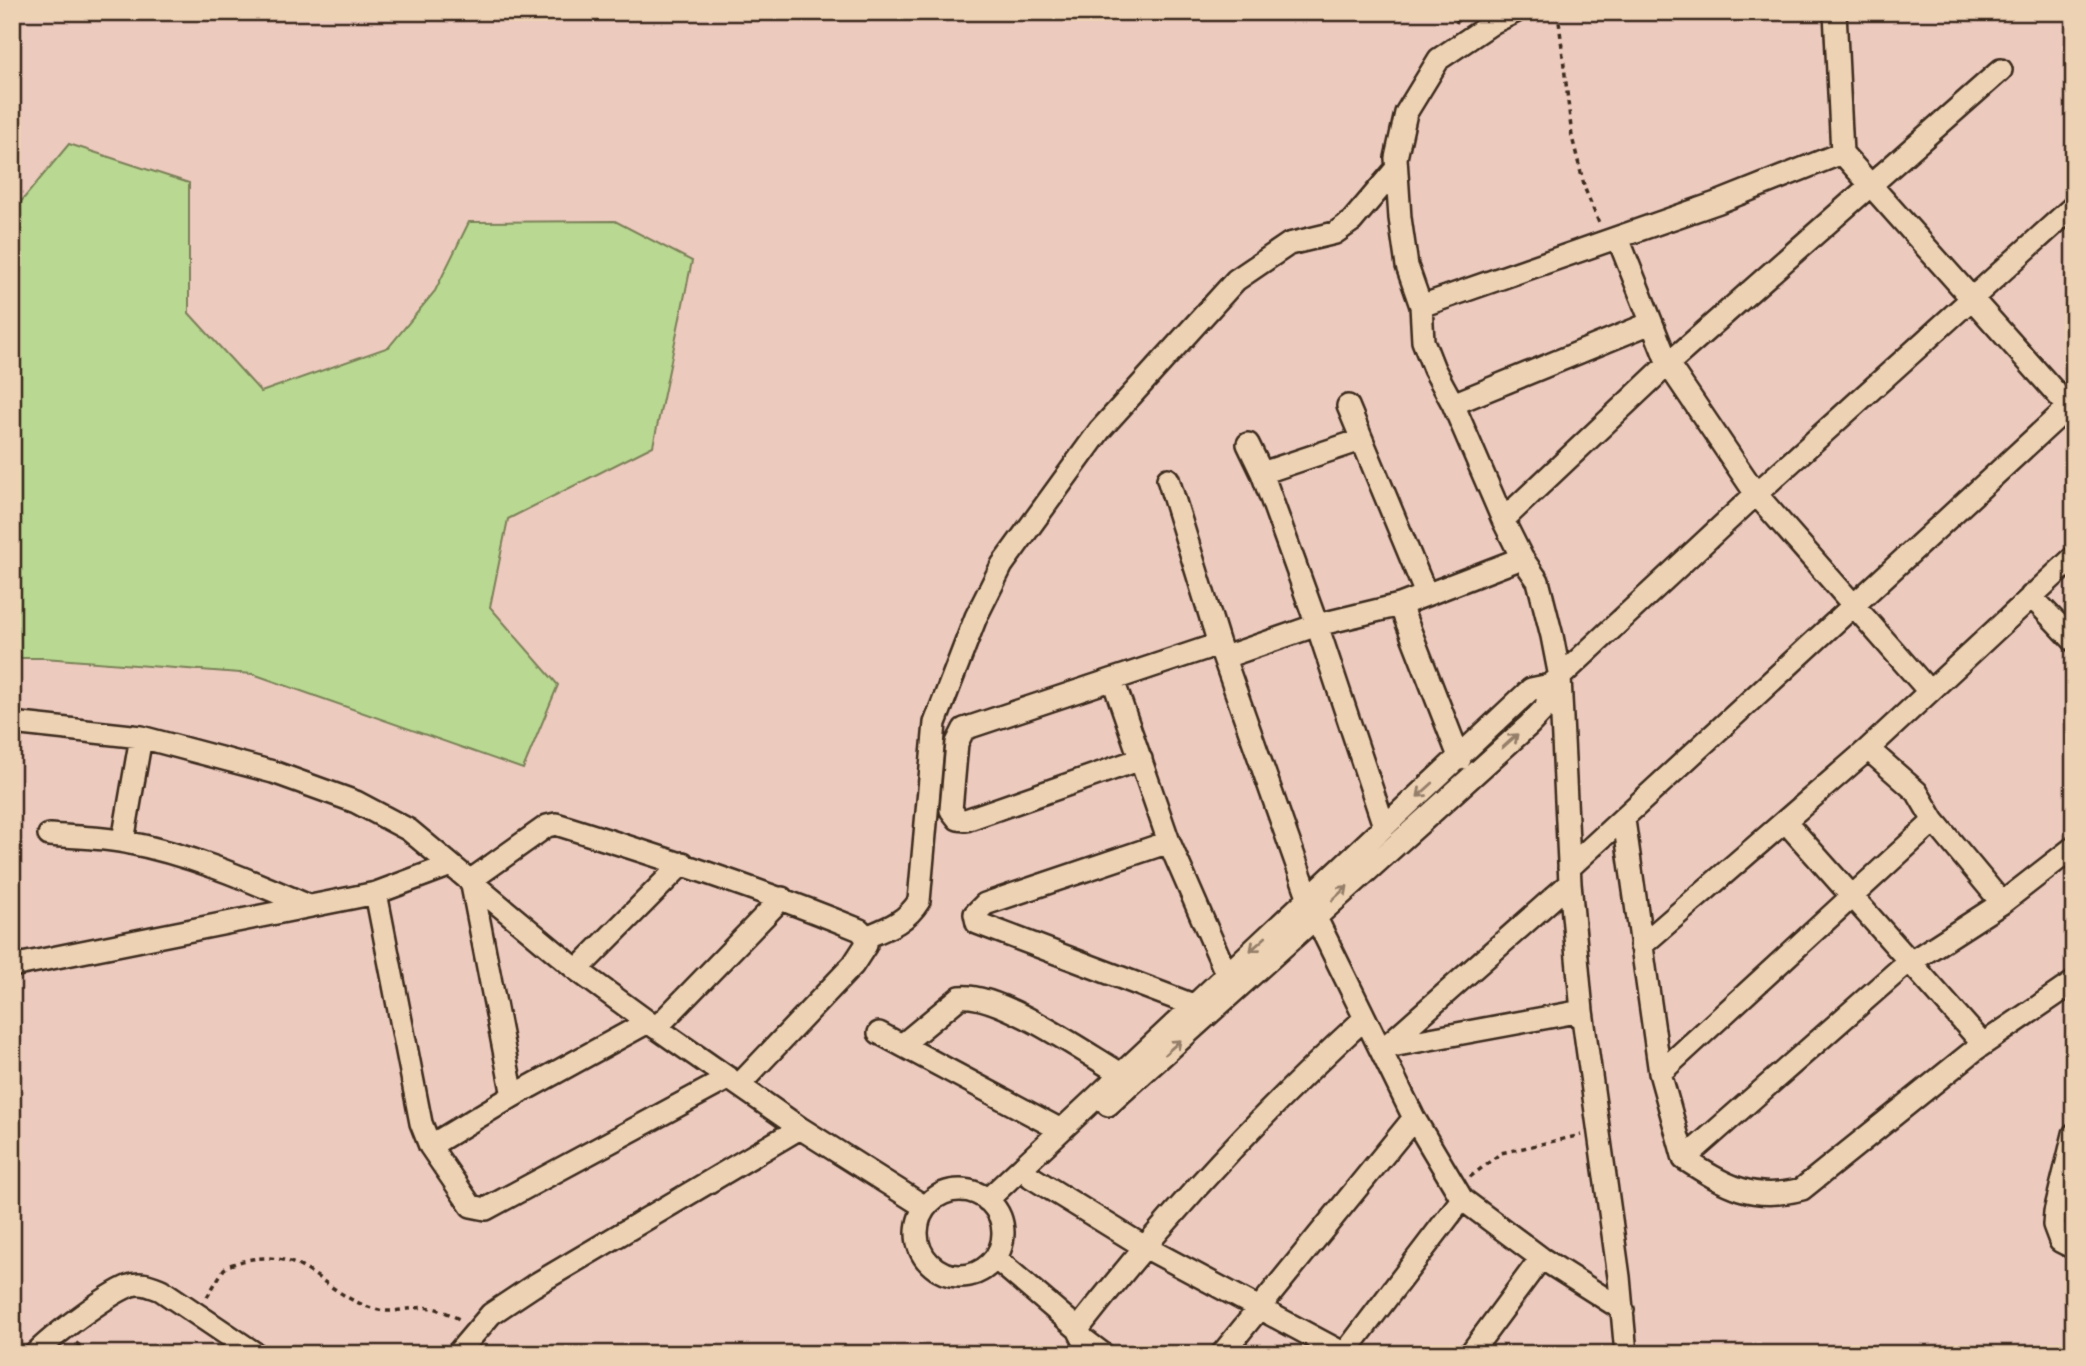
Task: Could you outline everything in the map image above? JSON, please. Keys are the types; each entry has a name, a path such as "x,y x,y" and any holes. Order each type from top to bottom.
{"street":[{"path":"1515,12 1494,22 1439,59 1406,113 1395,158 1407,266 1421,306 1423,341 1503,520 1522,558 1538,581 1555,681 1582,1011 1623,1310 1626,1354"},
{"path":"1381,1048 1569,876 1624,820 1853,606 2072,408 1842,153 1835,12"},
{"path":"1503,520 1668,364 2001,70"},
{"path":"1421,306 1719,202 1842,153"},
{"path":"866,937 900,922 912,913 919,901 935,723 976,617 1002,565 1100,430 1236,280 1289,244 1335,233 1352,221 1396,169"},
{"path":"992,1205 1061,1130 1126,1079 1312,907 1384,826 1460,759 1531,689 1555,681 1756,494 2074,206"},
{"path":"1611,240 1668,364 1756,494 1928,690"},
{"path":"1453,404 1651,323"},
{"path":"1348,406 1426,594"},
{"path":"1262,473 1361,440"},
{"path":"1248,444 1262,473 1317,625 1384,826"},
{"path":"1168,479 1222,650 1312,907 1414,1118 1457,1192 1541,1258 1623,1310"},
{"path":"1641,946 1868,749 1928,690 2074,557"},
{"path":"1141,759 966,820 958,819 951,810 957,743 964,729 1113,680 1400,605 1522,558"},
{"path":"2032,596 2074,641"},
{"path":"1400,605 1460,759"},
{"path":"1113,680 1169,842 1226,973"},
{"path":"992,1205 1031,1177 1226,973 1312,907 1528,725 1546,707 1555,681"},
{"path":"12,723 141,737 273,772 356,802 409,830 577,970 652,1025 800,1128 925,1207"},
{"path":"123,841 141,737"},
{"path":"1868,749 1917,792 1934,821 2002,903"},
{"path":"1624,820 1660,1073 1684,1159 1712,1177 1745,1192 1768,1196 1802,1189 1983,1044 2074,982"},
{"path":"1786,821 1983,1044"},
{"path":"1660,1073 1934,821"},
{"path":"376,893 421,1123 430,1146 471,1206 486,1209 734,1082 853,965 866,945 866,937 859,930 782,898 682,863 551,825 471,880"},
{"path":"49,835 123,841 216,866 309,906"},
{"path":"1169,842 985,904 977,909 975,919 977,923 1193,1005"},
{"path":"1684,1159 1878,987 1911,962 2002,903 2074,847"},
{"path":"577,970 682,863"},
{"path":"12,966 376,893 451,865"},
{"path":"471,880 513,1096"},
{"path":"430,1146 513,1096 652,1025 782,898"},
{"path":"902,1045 960,997 972,995 1026,1018 1126,1079"},
{"path":"1381,1048 1582,1011"},
{"path":"1077,1340 1143,1246 1291,1086 1364,1019"},
{"path":"879,1033 1061,1130"},
{"path":"1222,1354 1414,1118"},
{"path":"457,1354 477,1327 533,1286 800,1128"},
{"path":"2074,1133 2054,1225 2060,1241 2074,1248"},
{"path":"1031,1177 1143,1246 1345,1353 1457,1192"},
{"path":"953,1190 970,1190 992,1205 1003,1226 1002,1243 995,1258 982,1270 966,1275 949,1275 934,1267 922,1255 916,1239 917,1222 925,1207 937,1196 953,1190"},
{"path":"995,1258 1077,1340 1103,1354"},
{"path":"1471,1354 1541,1258"},
{"path":"35,1354 130,1285 143,1284 161,1290 256,1354"}],"path":[{"path":"1558,12 1572,137 1585,189 1611,240"},
{"path":"1457,1192 1500,1153 1599,1132"},
{"path":"197,1314 224,1269 240,1262 281,1258 301,1264 373,1308 390,1311 433,1308 477,1327"}],"green space":[{"path":"69,144 189,183 189,313 261,392 389,347 435,291 469,222 615,221 692,261 653,446 508,519 490,607 558,685 523,769 253,674 44,658 12,658 12,201 20,203"}]}
